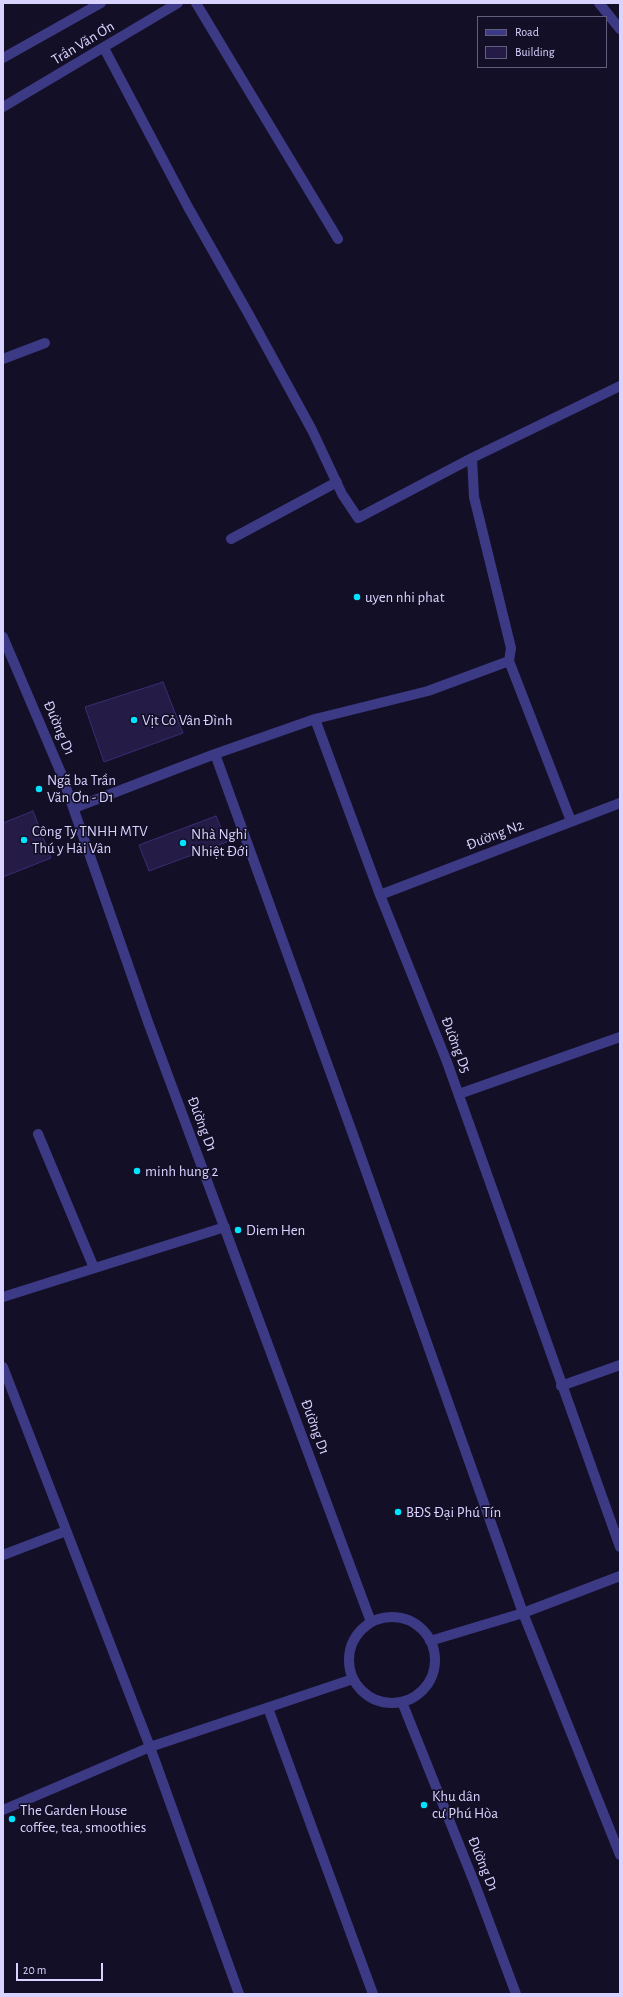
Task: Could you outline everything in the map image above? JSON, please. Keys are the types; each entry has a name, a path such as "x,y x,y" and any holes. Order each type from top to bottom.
{"street":[{"name":"Trần Văn Ơn","path":"3,58 101,3"},
{"name":"Trần Văn Ơn","path":"3,107 178,3"},
{"path":"196,3 338,239"},
{"path":"599,3 620,29"},
{"path":"104,48 188,207 312,430 337,482 358,518 472,458 620,386"},
{"path":"3,359 46,343"},
{"path":"472,458 474,497 511,648 509,661 571,821"},
{"path":"231,539 337,482"},
{"name":"Đường D1","path":"3,637 61,773 148,1022 371,1622"},
{"path":"74,808 215,754 315,719 428,691 509,661"},
{"name":"Đường D5","path":"315,719 380,895 458,1094 561,1386 620,1547"},
{"path":"215,754 359,1151 523,1613 620,1855"},
{"name":"Đường N2","path":"380,895 620,803"},
{"path":"458,1094 620,1037"},
{"path":"38,1134 94,1268"},
{"path":"3,1297 225,1227"},
{"path":"561,1386 620,1365"},
{"path":"3,1367 150,1747 239,1994"},
{"path":"3,1555 66,1531"},
{"path":"430,1641 523,1613 620,1576"},
{"path":"382,1618 397,1618 409,1621 421,1629 430,1641 434,1655 433,1670 430,1679 422,1691 402,1702 387,1703 373,1698 362,1691 353,1679 349,1663 350,1648 361,1630 371,1622 382,1618"},
{"path":"3,1810 150,1747 353,1679"},
{"name":"Đường D1","path":"402,1702 476,1887 516,1994"},
{"path":"268,1708 373,1994"}],"building":[{"name":"Vịt Cỏ Vân Đình","path":"163,682 183,733 104,762 85,707"},
{"name":"Công Ty TNHH MTV Thú y Hải Vân","path":"33,811 51,858 3,877 3,823"},
{"name":"Nhà Nghỉ Nhiệt Đới","path":"216,816 227,842 149,871 139,845"}],"place":[{"name":"uyen nhi phat","path":"357,597"},
{"name":"Vịt Cỏ Vân Đình","path":"134,720"},
{"name":"Ngã ba Trần Văn Ơn - D1","path":"39,789"},
{"name":"Công Ty TNHH MTV Thú y Hải Vân","path":"24,840"},
{"name":"Nhà Nghỉ Nhiệt Đới","path":"183,843"},
{"name":"minh hung 2","path":"137,1171"},
{"name":"Diem Hen","path":"238,1230"},
{"name":"BĐS Đại Phú Tín","path":"398,1512"},
{"name":"Khu dân cư Phú Hòa","path":"424,1805"},
{"name":"The Garden House coffee, tea, smoothies","path":"12,1819"}]}
